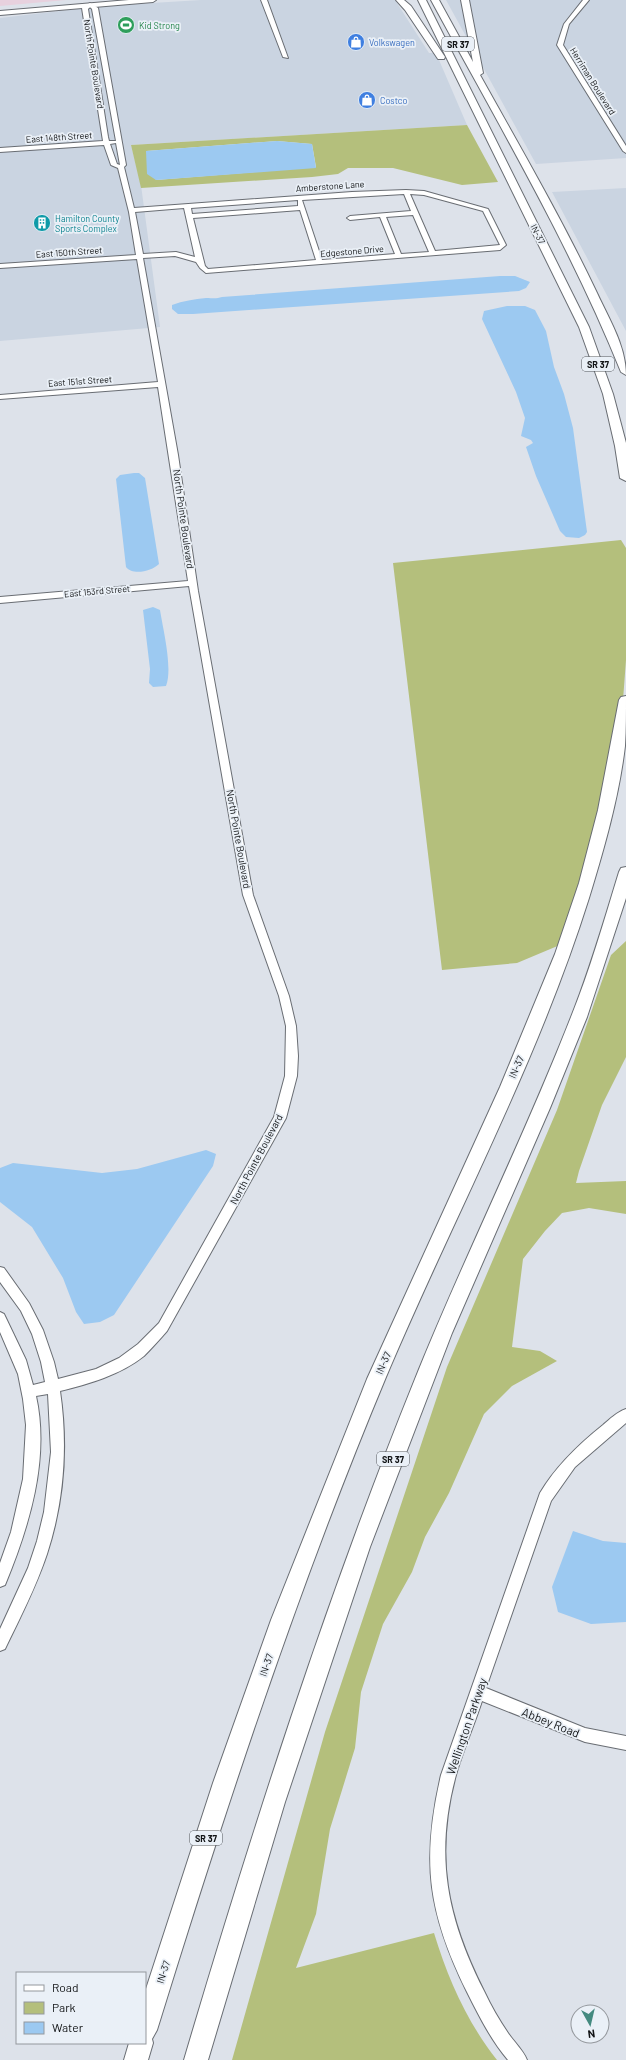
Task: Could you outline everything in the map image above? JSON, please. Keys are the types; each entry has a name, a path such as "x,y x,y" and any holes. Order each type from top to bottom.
{"highway":[{"path":"400,0 406,4 472,104"},
{"name":"IN-37","path":"422,0 469,94 472,104 584,327 608,394 626,478"},
{"name":"SR 37","path":"435,0 475,76 482,86 574,255 608,327 626,372"},
{"path":"459,0 467,12"},
{"path":"465,0 482,86"},
{"name":"IN-37","path":"146,2027 215,1811 272,1647 323,1512 376,1378 426,1264 518,1065 559,962 580,902 602,827 626,700"},
{"name":"SR 37","path":"196,2060 228,1947 283,1771 366,1531 433,1358 567,1047 595,972 626,872"},
{"path":"136,2060 141,2044"}],"main road":[{"path":"0,9 90,1 153,0"},
{"path":"0,13 90,1"}],"street":[{"path":"264,0 286,57"},
{"name":"Herriman Boulevard","path":"586,0 572,15 565,26 560,46 626,151"},
{"name":"North Pointe Boulevard","path":"28,1392 53,1386 119,1365 136,1354 163,1326 277,1125 286,1098 291,1076 291,1026 284,996 248,895 194,583 162,384 131,210 121,167 123,165 95,8 90,1 85,8 107,143 114,165 121,167"},
{"name":"East 148th Street","path":"0,150 119,142"},
{"path":"406,192 433,253"},
{"name":"Amberstone Lane","path":"131,210 299,198 406,192 424,193 483,208 488,212 502,247"},
{"path":"299,198 320,263"},
{"path":"187,206 199,260"},
{"name":"Amberstone Lane","path":"190,216 302,208"},
{"path":"350,218 415,213"},
{"path":"382,215 399,256"},
{"path":"176,254 195,244"},
{"name":"Edgestone Drive","path":"199,260 203,269 211,271 502,247"},
{"name":"East 150th Street","path":"0,266 176,254 185,258 199,260"},
{"name":"East 151st Street","path":"0,397 162,384"},
{"name":"East 153rd Street","path":"0,600 194,583"},
{"path":"0,1272 25,1308 44,1352 53,1386 57,1434 57,1463 51,1509 44,1541 34,1568 0,1644"},
{"path":"0,1318 24,1374 28,1392 32,1455 28,1500 12,1552 0,1580"},
{"name":"Wellington Parkway","path":"519,2060 501,2038 469,1980 441,1906 438,1887 437,1830 441,1804 449,1775 534,1528 552,1484 562,1469 580,1452 626,1415"},
{"name":"Abbey Road","path":"478,1692 585,1735 626,1743"}],"shaded area":[{"path":"0,0 66,0 0,6"},
{"path":"201,0 395,0 429,53 436,53 467,125 131,145 141,185 160,327 0,341 0,18 103,6"},
{"path":"446,0 626,0 626,158 536,164"},
{"path":"626,188 626,331 552,192"}],"green space":[{"path":"467,125 498,182 462,185 393,168 348,168 338,174 312,177 141,188 131,145","holes":["277,141 312,144 316,167 156,180 146,151"]},
{"path":"621,540 626,548 626,660 620,740 567,942 517,963 442,970 393,563"},
{"path":"626,941 626,1057 602,1105 576,1183 626,1181 626,1214 589,1208 562,1213 545,1231 523,1259 512,1347 540,1351 557,1361 512,1386 484,1414 449,1493 425,1537 412,1572 383,1624 361,1692 355,1748 330,1829 316,1914 296,1968 434,1933 439,1950 460,2000 476,2031 497,2060 232,2060 325,1732 447,1367 557,1110 611,955"}],"water":[{"path":"277,141 312,144 316,168 156,180 147,174 146,151"},
{"path":"515,276 530,282 526,288 519,291 193,314 178,314 172,309 172,305 202,298"},
{"path":"507,306 525,306 535,310 546,331 554,367 564,394 573,428 587,532 579,538 566,537 560,531 536,476 526,447 533,443 531,440 521,436 525,418 516,392 482,319 484,311"},
{"path":"139,473 145,478 159,564 152,569 142,572 129,570 126,567 116,479 120,475"},
{"path":"153,607 160,610 165,638 168,659 168,678 166,686 153,687 149,683 150,669 143,610"},
{"path":"206,1150 216,1154 213,1166 114,1315 100,1322 84,1324 76,1312 63,1278 32,1227 0,1202 0,1168 13,1163 102,1173 137,1169"},
{"path":"573,1531 603,1541 626,1543 626,1622 591,1624 558,1612 552,1587"}],"place":[{"name":"Kid Strong","path":"126,25"},
{"name":"Volkswagen","path":"356,42"},
{"name":"Costco","path":"367,100"},
{"name":"Hamilton County Sports Complex","path":"42,223"}]}
